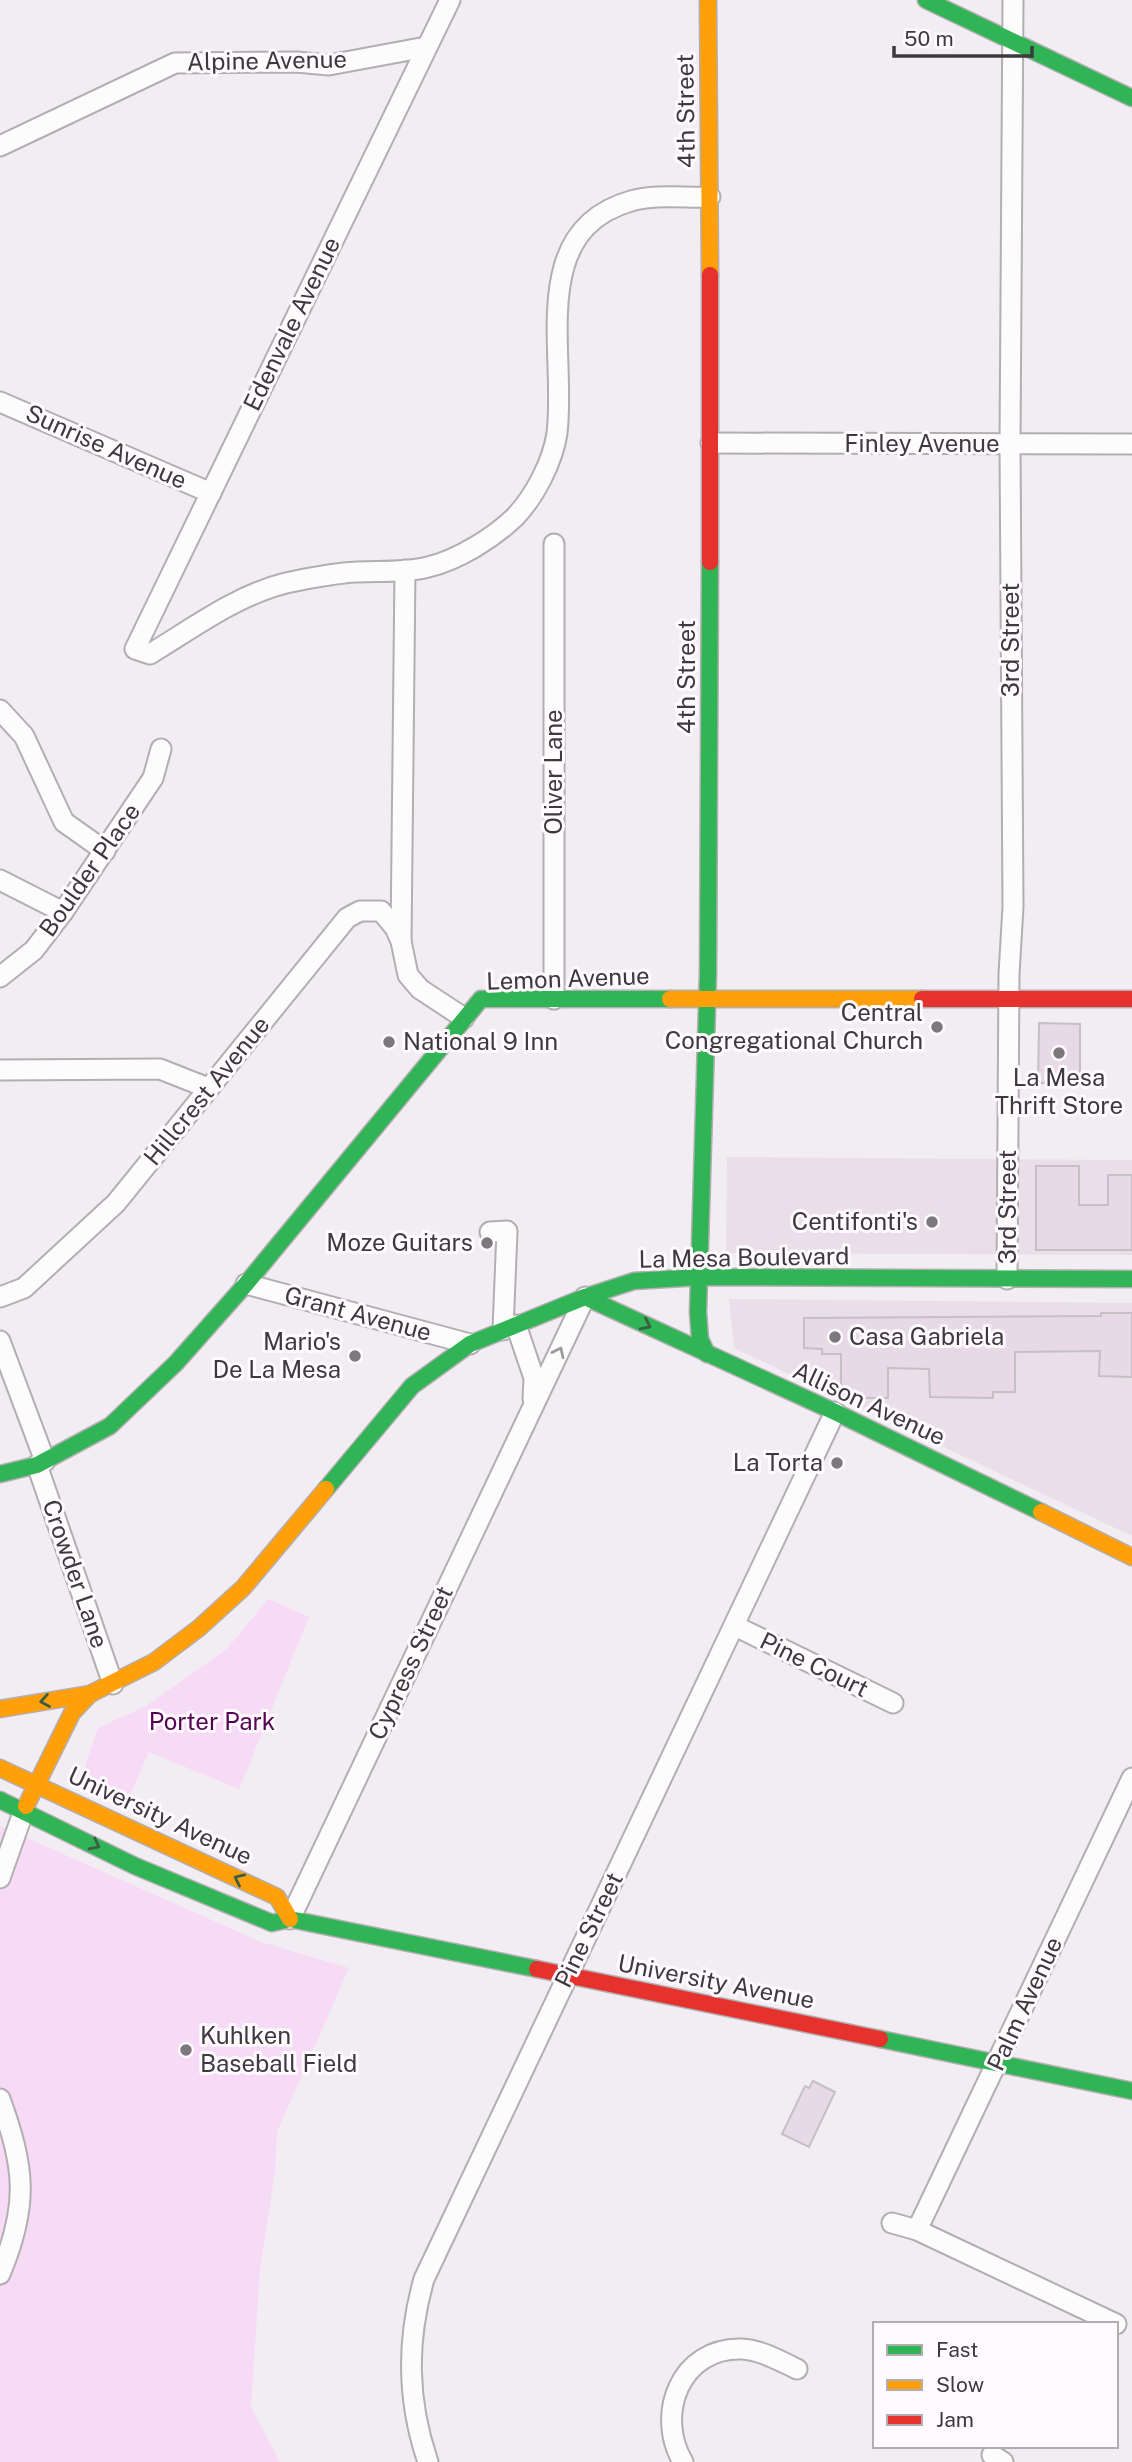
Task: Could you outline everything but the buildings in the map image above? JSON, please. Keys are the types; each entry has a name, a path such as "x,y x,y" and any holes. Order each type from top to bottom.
{"main road":[{"name":"4th Street","path":"707,1354 700,1339 698,1312 707,999 711,443 708,0"},
{"path":"926,0 1132,98"},
{"name":"Lemon Avenue","path":"0,1474 41,1463 110,1426 176,1363 246,1284 481,999 1132,999"},
{"name":"La Mesa Boulevard","path":"0,1709 90,1694 163,1656 243,1588 412,1386 470,1344 585,1297 634,1281 700,1277 1132,1279"},
{"name":"Allison Avenue","path":"585,1297 835,1412 1132,1557"},
{"name":"La Mesa Boulevard","path":"24,1810 72,1713 90,1694"},
{"name":"University Avenue","path":"0,1768 277,1897 290,1919"},
{"name":"University Avenue","path":"0,1800 135,1866 272,1923 290,1919 1132,2091"}],"street":[{"name":"Edenvale Avenue","path":"405,570 342,573 284,583 226,607 150,654 135,649 450,0"},
{"name":"3rd Street","path":"1007,1279 1009,999 1013,907 1010,444 1013,0"},
{"name":"Alpine Avenue","path":"0,146 175,63 296,62 328,65 426,47"},
{"path":"405,570 428,567 464,553 514,516 540,482 557,434 559,280 568,252 586,228 608,211 632,201 710,197"},
{"name":"Sunrise Avenue","path":"0,402 211,494"},
{"name":"Finley Avenue","path":"711,443 1132,444"},
{"name":"Oliver Lane","path":"554,544 554,999"},
{"name":"Hillcrest Avenue","path":"405,570 401,941 408,975 443,1006 464,1018"},
{"path":"0,710 24,736 64,822 105,851"},
{"name":"Boulder Place","path":"0,977 34,950 63,912 153,778 161,749"},
{"path":"0,880 63,912"},
{"name":"Hillcrest Avenue","path":"0,1297 24,1288 116,1203 347,918 359,911 380,911 395,928 401,941"},
{"path":"0,1070 160,1069 208,1088"},
{"path":"490,1233 507,1231 509,1328"},
{"name":"Grant Avenue","path":"246,1284 470,1344"},
{"name":"Cypress Street","path":"290,1919 585,1297"},
{"name":"Cypress Street","path":"509,1328 534,1378 532,1407"},
{"name":"Crowder Lane","path":"0,1340 113,1684"},
{"name":"Pine Street","path":"428,2462 414,2413 410,2367 412,2332 424,2279 835,1412"},
{"name":"Pine Court","path":"735,1626 893,1703"},
{"name":"Palm Avenue","path":"918,2230 1132,1778"},
{"path":"0,1878 24,1810"},
{"path":"0,2099 14,2138 22,2193 21,2214 0,2274"},
{"path":"892,2223 918,2230 1112,2322"},
{"path":"683,2462 674,2440 671,2410 678,2385 695,2364 718,2352 743,2349 767,2355 797,2369"}],"shaded area":[{"path":"727,1157 1132,1160 1132,1255 726,1253"},
{"path":"729,1299 1132,1303 1132,1536 734,1348"}],"green space":[{"name":"Porter Park","path":"268,1599 309,1617 239,1789 149,1752 126,1804 80,1781 98,1728 146,1706 227,1649"},
{"path":"0,1826 261,1942 349,1968 277,2132 275,2172 260,2269 251,2407 280,2462 0,2462"}],"traffic: fast":[{"path":"926,0 1132,98"},
{"path":"707,1354 700,1339 698,1312 708,974 710,562"},
{"path":"0,1474 37,1465 110,1426 176,1363 246,1284 481,999 670,999"},
{"path":"326,1489 412,1386 470,1344 585,1297 634,1281 700,1277 1132,1279"},
{"path":"585,1297 835,1412 1041,1512"},
{"path":"0,1800 135,1866 272,1923 290,1919 537,1969"},
{"path":"880,2039 1132,2091"}],"traffic: slow":[{"path":"708,0 710,275"},
{"path":"670,999 922,999"},
{"path":"0,1709 90,1694 154,1662 199,1628 243,1588 326,1489"},
{"path":"1041,1512 1132,1557"},
{"path":"26,1806 72,1713 90,1694"},
{"path":"0,1768 277,1897 290,1919"}],"traffic: jam":[{"path":"710,275 710,562"},
{"path":"922,999 1132,999"},
{"path":"537,1969 880,2039"}],"place":[{"name":"Central Congregational Church","path":"937,1027"},
{"name":"National 9 Inn","path":"389,1042"},
{"name":"La Mesa Thrift Store","path":"1059,1053"},
{"name":"Centifonti's","path":"932,1222"},
{"name":"Moze Guitars","path":"487,1243"},
{"name":"Casa Gabriela","path":"835,1337"},
{"name":"Mario's De La Mesa","path":"355,1356"},
{"name":"La Torta","path":"837,1463"},
{"name":"Kuhlken Baseball Field","path":"186,2050"}]}
